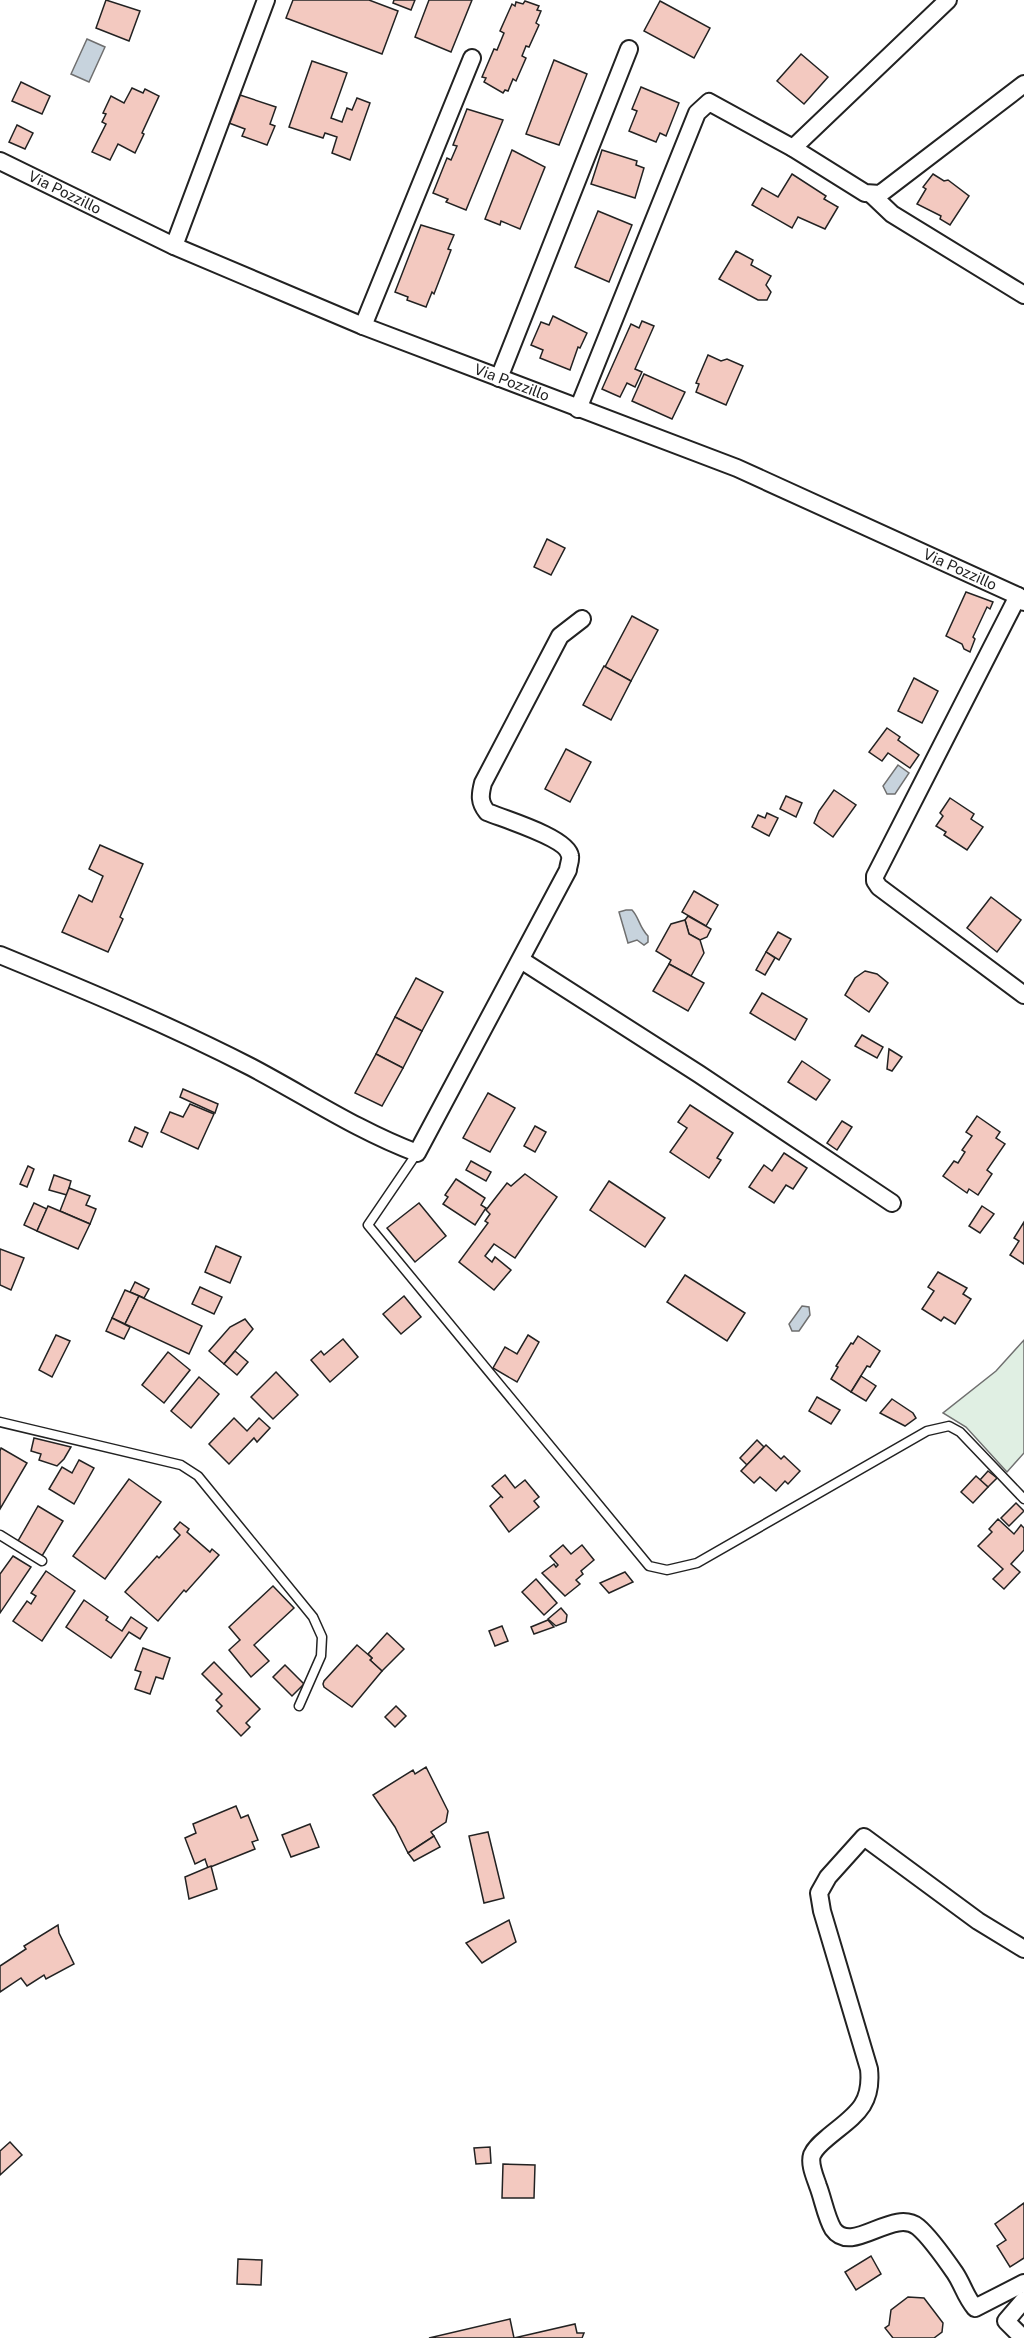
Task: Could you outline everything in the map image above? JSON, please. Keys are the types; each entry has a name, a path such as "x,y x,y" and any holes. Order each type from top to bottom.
{"street":[{"path":"174,246 266,0"},
{"path":"793,148 948,0"},
{"path":"499,378 629,49"},
{"path":"363,326 472,58"},
{"path":"578,409 697,113 709,102 793,148 865,194 872,195 880,194 1024,84"},
{"name":"Via Pozzillo","path":"0,161 174,246 363,326 737,468 1021,599"},
{"path":"872,195 892,214 1024,295"},
{"path":"1021,599 875,876 875,881 879,887 1024,995"},
{"path":"0,956 113,1001 283,1084 380,1140 417,1153 568,870 570,855 565,846 554,839 487,812 481,805 480,794 483,783 560,636 582,619"},
{"path":"521,960 699,1074 892,1203"},
{"path":"1024,1949 978,1921 864,1837 828,1877 819,1893 822,1911 869,2069 871,2086 866,2102 817,2147 811,2156 813,2169 833,2228 841,2236 853,2238 891,2224 908,2221 917,2226 956,2274 964,2295 975,2308 1024,2283"},
{"path":"1023,2338 1006,2321 1024,2300"}],"lane":[{"path":"417,1153 368,1225 649,1566 667,1570 697,1563 927,1431 949,1426 960,1432 1024,1499"},
{"path":"0,1422 182,1465 198,1476 313,1617 322,1637 321,1656 299,1706"},
{"path":"0,1535 42,1561"}],"green space":[{"path":"1024,1340 1024,1453 1007,1472 966,1427 943,1413 996,1371"}],"shaded area":[{"path":"87,39 105,47 89,82 71,74"},
{"path":"898,765 909,773 895,794 887,794 883,786"},
{"path":"632,910 648,936 648,942 644,945 637,940 628,943 619,912"},
{"path":"802,1306 809,1307 810,1315 799,1331 792,1331 789,1324"}],"building":[{"path":"106,0 140,11 129,41 96,28"},
{"path":"293,0 369,0 398,11 382,54 286,18"},
{"path":"394,0 415,0 411,10 393,3"},
{"path":"429,0 472,0 451,52 415,37"},
{"path":"525,1 539,6 537,10 541,11 536,23 539,25 529,47 526,46 522,56 526,58 516,81 513,79 508,91 505,90 503,93 484,82 486,78 482,77 504,33 500,31 512,4 515,6 516,2 523,4"},
{"path":"660,1 710,28 694,58 644,31"},
{"path":"801,54 828,77 804,104 777,81"},
{"path":"554,60 587,74 559,145 526,134"},
{"path":"312,61 347,73 331,118 342,122 347,108 352,110 357,98 370,103 350,160 332,153 337,137 325,133 323,138 289,127"},
{"path":"21,82 50,96 42,114 12,101"},
{"path":"641,87 679,103 666,136 660,133 656,142 629,131 637,111 632,109"},
{"path":"132,88 143,93 145,89 159,96 135,153 118,144 110,160 92,152 106,124 102,122 106,114 103,113 111,96 124,103"},
{"path":"240,95 276,107 270,124 275,126 267,145 242,136 245,129 229,123"},
{"path":"467,109 503,120 466,210 446,202 448,199 433,193 447,158 451,160 457,146 453,145"},
{"path":"17,125 33,133 25,149 9,142"},
{"path":"512,150 545,167 520,229 501,221 500,225 485,219"},
{"path":"602,150 637,161 636,165 644,168 635,198 591,184"},
{"path":"792,174 826,196 824,199 838,207 825,229 798,217 792,228 752,205 762,188 778,197"},
{"path":"933,174 944,181 948,180 969,196 950,225 940,219 941,216 917,204 926,189 923,187"},
{"path":"598,211 632,225 609,282 575,267"},
{"path":"421,225 454,235 448,249 451,250 434,294 432,292 426,307 407,300 408,297 395,292"},
{"path":"736,251 753,260 751,265 771,276 766,285 771,292 767,300 758,300 719,279"},
{"path":"553,316 587,333 580,348 578,347 570,370 540,358 543,350 531,345 541,322 549,325"},
{"path":"642,321 654,326 635,369 642,372 635,387 627,383 620,397 602,389 631,324 639,328"},
{"path":"708,355 721,361 727,359 743,366 726,405 696,392 699,384 696,383"},
{"path":"644,374 685,392 672,419 632,401"},
{"path":"547,539 565,548 551,575 534,567"},
{"path":"966,592 993,602 990,609 987,607 973,637 975,639 970,652 964,649 962,644 946,636"},
{"path":"632,616 658,630 631,681 605,667"},
{"path":"604,666 631,681 611,720 583,705"},
{"path":"914,678 938,691 922,723 898,711"},
{"path":"887,728 900,737 898,740 919,755 910,768 888,753 882,761 869,752"},
{"path":"566,749 591,762 570,802 545,789"},
{"path":"834,790 856,805 833,837 814,823 819,811"},
{"path":"786,796 802,803 796,817 780,809"},
{"path":"950,798 974,814 971,819 983,827 967,850 944,835 946,832 936,826 943,816 940,813"},
{"path":"767,813 778,818 769,836 752,827 758,815 765,818"},
{"path":"100,845 143,864 108,952 62,932 79,895 92,902 103,876 89,869"},
{"path":"694,891 718,905 706,926 682,912"},
{"path":"991,897 1021,920 997,952 967,928"},
{"path":"688,916 711,929 707,937 700,940 689,934 685,920"},
{"path":"685,920 689,934 700,940 704,953 691,976 669,964 671,960 656,951 671,924"},
{"path":"778,932 791,939 779,960 766,952"},
{"path":"766,952 775,958 765,975 756,970"},
{"path":"669,964 704,983 688,1011 653,991"},
{"path":"865,971 877,974 888,983 869,1012 845,995 855,978"},
{"path":"416,978 443,992 422,1031 395,1017"},
{"path":"762,993 807,1019 795,1040 750,1013"},
{"path":"395,1017 422,1031 403,1068 376,1054"},
{"path":"862,1035 883,1047 877,1058 855,1046"},
{"path":"889,1049 902,1057 892,1071 887,1069"},
{"path":"376,1054 403,1068 382,1106 355,1093"},
{"path":"802,1061 830,1080 816,1100 788,1082"},
{"path":"183,1089 218,1104 215,1113 180,1097"},
{"path":"488,1093 515,1108 490,1152 463,1138"},
{"path":"190,1104 214,1114 198,1149 161,1132 170,1112 183,1117"},
{"path":"690,1105 733,1133 717,1158 721,1160 709,1178 670,1152 687,1128 678,1122"},
{"path":"977,1116 1000,1132 996,1138 1005,1144 987,1170 992,1174 978,1195 969,1189 967,1193 943,1176 954,1161 958,1163 965,1152 962,1150 972,1136 966,1132"},
{"path":"842,1121 852,1127 837,1150 827,1143"},
{"path":"535,1126 546,1132 535,1152 524,1146"},
{"path":"135,1127 148,1133 142,1147 129,1141"},
{"path":"784,1153 807,1168 793,1189 786,1185 774,1203 749,1187 764,1165 772,1171"},
{"path":"471,1161 491,1172 486,1181 466,1170"},
{"path":"28,1166 34,1169 27,1187 20,1184"},
{"path":"525,1174 557,1197 515,1258 494,1244 485,1256 492,1262 495,1257 511,1270 494,1290 459,1262 488,1223 485,1221 490,1214 486,1210 507,1183 511,1186"},
{"path":"54,1175 71,1181 67,1195 49,1190"},
{"path":"456,1179 485,1198 481,1205 486,1208 475,1225 443,1204 448,1197 445,1195"},
{"path":"609,1181 665,1218 645,1247 590,1210"},
{"path":"69,1188 90,1196 86,1205 96,1209 90,1224 60,1211"},
{"path":"34,1203 47,1209 37,1231 24,1225"},
{"path":"419,1203 446,1236 415,1262 387,1228"},
{"path":"48,1206 90,1224 78,1249 37,1231"},
{"path":"982,1206 994,1214 980,1233 969,1226"},
{"path":"1024,1222 1024,1264 1010,1255 1019,1241 1014,1238"},
{"path":"216,1246 241,1257 230,1283 205,1272"},
{"path":"0,1249 24,1258 11,1290 0,1285"},
{"path":"938,1272 967,1288 963,1294 971,1299 955,1324 944,1317 941,1321 922,1309 934,1291 928,1287"},
{"path":"685,1275 745,1313 727,1341 667,1302"},
{"path":"135,1282 149,1289 144,1298 130,1292"},
{"path":"200,1287 222,1297 214,1314 192,1304"},
{"path":"125,1290 139,1296 125,1324 112,1318"},
{"path":"139,1296 202,1326 189,1354 125,1324"},
{"path":"404,1296 421,1317 401,1334 383,1314"},
{"path":"112,1318 130,1327 124,1339 106,1331"},
{"path":"245,1319 253,1329 224,1364 209,1351 230,1327"},
{"path":"56,1335 70,1341 52,1377 39,1370"},
{"path":"528,1335 539,1342 517,1382 493,1368 505,1347 517,1354"},
{"path":"858,1336 880,1351 870,1367 867,1366 851,1392 831,1379 838,1367 836,1366"},
{"path":"343,1339 358,1357 330,1382 311,1360 321,1351 324,1355"},
{"path":"235,1351 248,1362 237,1375 224,1364"},
{"path":"168,1352 190,1370 164,1403 142,1385"},
{"path":"276,1372 298,1395 273,1419 251,1397"},
{"path":"861,1376 876,1386 866,1401 851,1392"},
{"path":"199,1377 219,1394 191,1428 171,1411"},
{"path":"817,1397 840,1410 831,1424 809,1411"},
{"path":"892,1399 913,1413 916,1418 905,1426 880,1413"},
{"path":"234,1418 247,1431 259,1418 270,1428 257,1442 254,1438 229,1464 209,1444"},
{"path":"34,1438 71,1447 57,1466 39,1460 41,1454 31,1451"},
{"path":"757,1440 764,1447 747,1465 740,1458"},
{"path":"766,1445 781,1459 784,1456 800,1471 788,1484 785,1481 776,1491 760,1477 754,1483 741,1471"},
{"path":"1,1448 27,1463 0,1509 0,1451"},
{"path":"79,1460 94,1468 74,1504 49,1489 62,1467 72,1473"},
{"path":"988,1471 997,1478 988,1487 980,1480"},
{"path":"505,1475 515,1488 525,1480 539,1497 534,1501 539,1507 509,1532 490,1506 501,1496 503,1498 492,1486"},
{"path":"976,1476 988,1487 973,1503 961,1492"},
{"path":"129,1479 161,1502 105,1579 73,1556"},
{"path":"1016,1503 1024,1511 1009,1526 1001,1518"},
{"path":"38,1506 63,1521 42,1556 18,1541"},
{"path":"998,1519 1014,1534 1021,1525 1024,1528 1024,1550 1011,1564 1020,1572 1004,1589 993,1579 1003,1569 978,1546 992,1532 989,1529"},
{"path":"180,1522 189,1529 187,1532 210,1552 212,1549 219,1555 186,1592 184,1590 158,1621 125,1592 157,1556 159,1558 180,1535 174,1529"},
{"path":"563,1545 571,1554 582,1545 594,1560 581,1571 583,1574 576,1580 580,1584 565,1596 542,1573 554,1564 556,1567 558,1565 550,1556"},
{"path":"13,1556 31,1567 0,1613 0,1574"},
{"path":"46,1571 75,1591 42,1641 13,1621 27,1601 31,1604 36,1596 31,1593"},
{"path":"625,1572 633,1582 609,1593 600,1583"},
{"path":"536,1579 557,1603 544,1615 522,1592"},
{"path":"273,1586 294,1608 254,1645 269,1661 251,1677 229,1650 240,1640 229,1627"},
{"path":"84,1600 108,1617 106,1620 122,1631 131,1617 147,1628 140,1639 129,1632 111,1658 66,1627"},
{"path":"561,1608 567,1615 566,1622 556,1626 548,1619"},
{"path":"548,1620 554,1627 534,1634 531,1627"},
{"path":"502,1626 508,1641 495,1646 489,1631"},
{"path":"387,1633 404,1649 382,1671 370,1660 372,1658 368,1654"},
{"path":"357,1645 372,1658 370,1660 382,1671 352,1707 323,1684"},
{"path":"143,1648 170,1658 163,1679 156,1677 150,1694 135,1689 141,1672 135,1670"},
{"path":"214,1662 260,1709 246,1723 250,1727 241,1736 217,1711 222,1706 216,1700 222,1694 202,1674"},
{"path":"285,1665 304,1684 292,1696 273,1677"},
{"path":"396,1706 406,1716 395,1727 385,1717"},
{"path":"426,1767 448,1811 446,1822 431,1832 434,1836 408,1853 395,1827 373,1795 413,1770 415,1774"},
{"path":"236,1806 241,1818 248,1815 258,1840 252,1842 255,1849 208,1868 205,1859 195,1864 185,1838 196,1833 193,1824"},
{"path":"310,1824 319,1847 291,1857 282,1835"},
{"path":"488,1832 504,1898 484,1903 469,1836"},
{"path":"434,1836 440,1847 414,1861 408,1853"},
{"path":"211,1866 217,1889 189,1899 185,1877"},
{"path":"509,1920 516,1942 482,1963 466,1943"},
{"path":"58,1925 59,1933 74,1964 46,1979 44,1975 27,1986 21,1978 0,1992 0,1966 26,1949 24,1946"},
{"path":"10,2142 22,2155 0,2175 0,2151"},
{"path":"490,2147 491,2163 476,2164 474,2148"},
{"path":"503,2164 535,2165 534,2198 502,2198"},
{"path":"1024,2203 1024,2258 1010,2267 997,2246 1006,2240 995,2224"},
{"path":"871,2256 881,2274 856,2290 845,2272"},
{"path":"238,2259 262,2260 261,2285 237,2284"},
{"path":"908,2297 924,2298 943,2323 942,2332 934,2338 893,2338 885,2328 889,2325 891,2310"},
{"path":"510,2319 514,2338 429,2338"},
{"path":"575,2324 577,2333 584,2333 582,2338 514,2338"}]}
